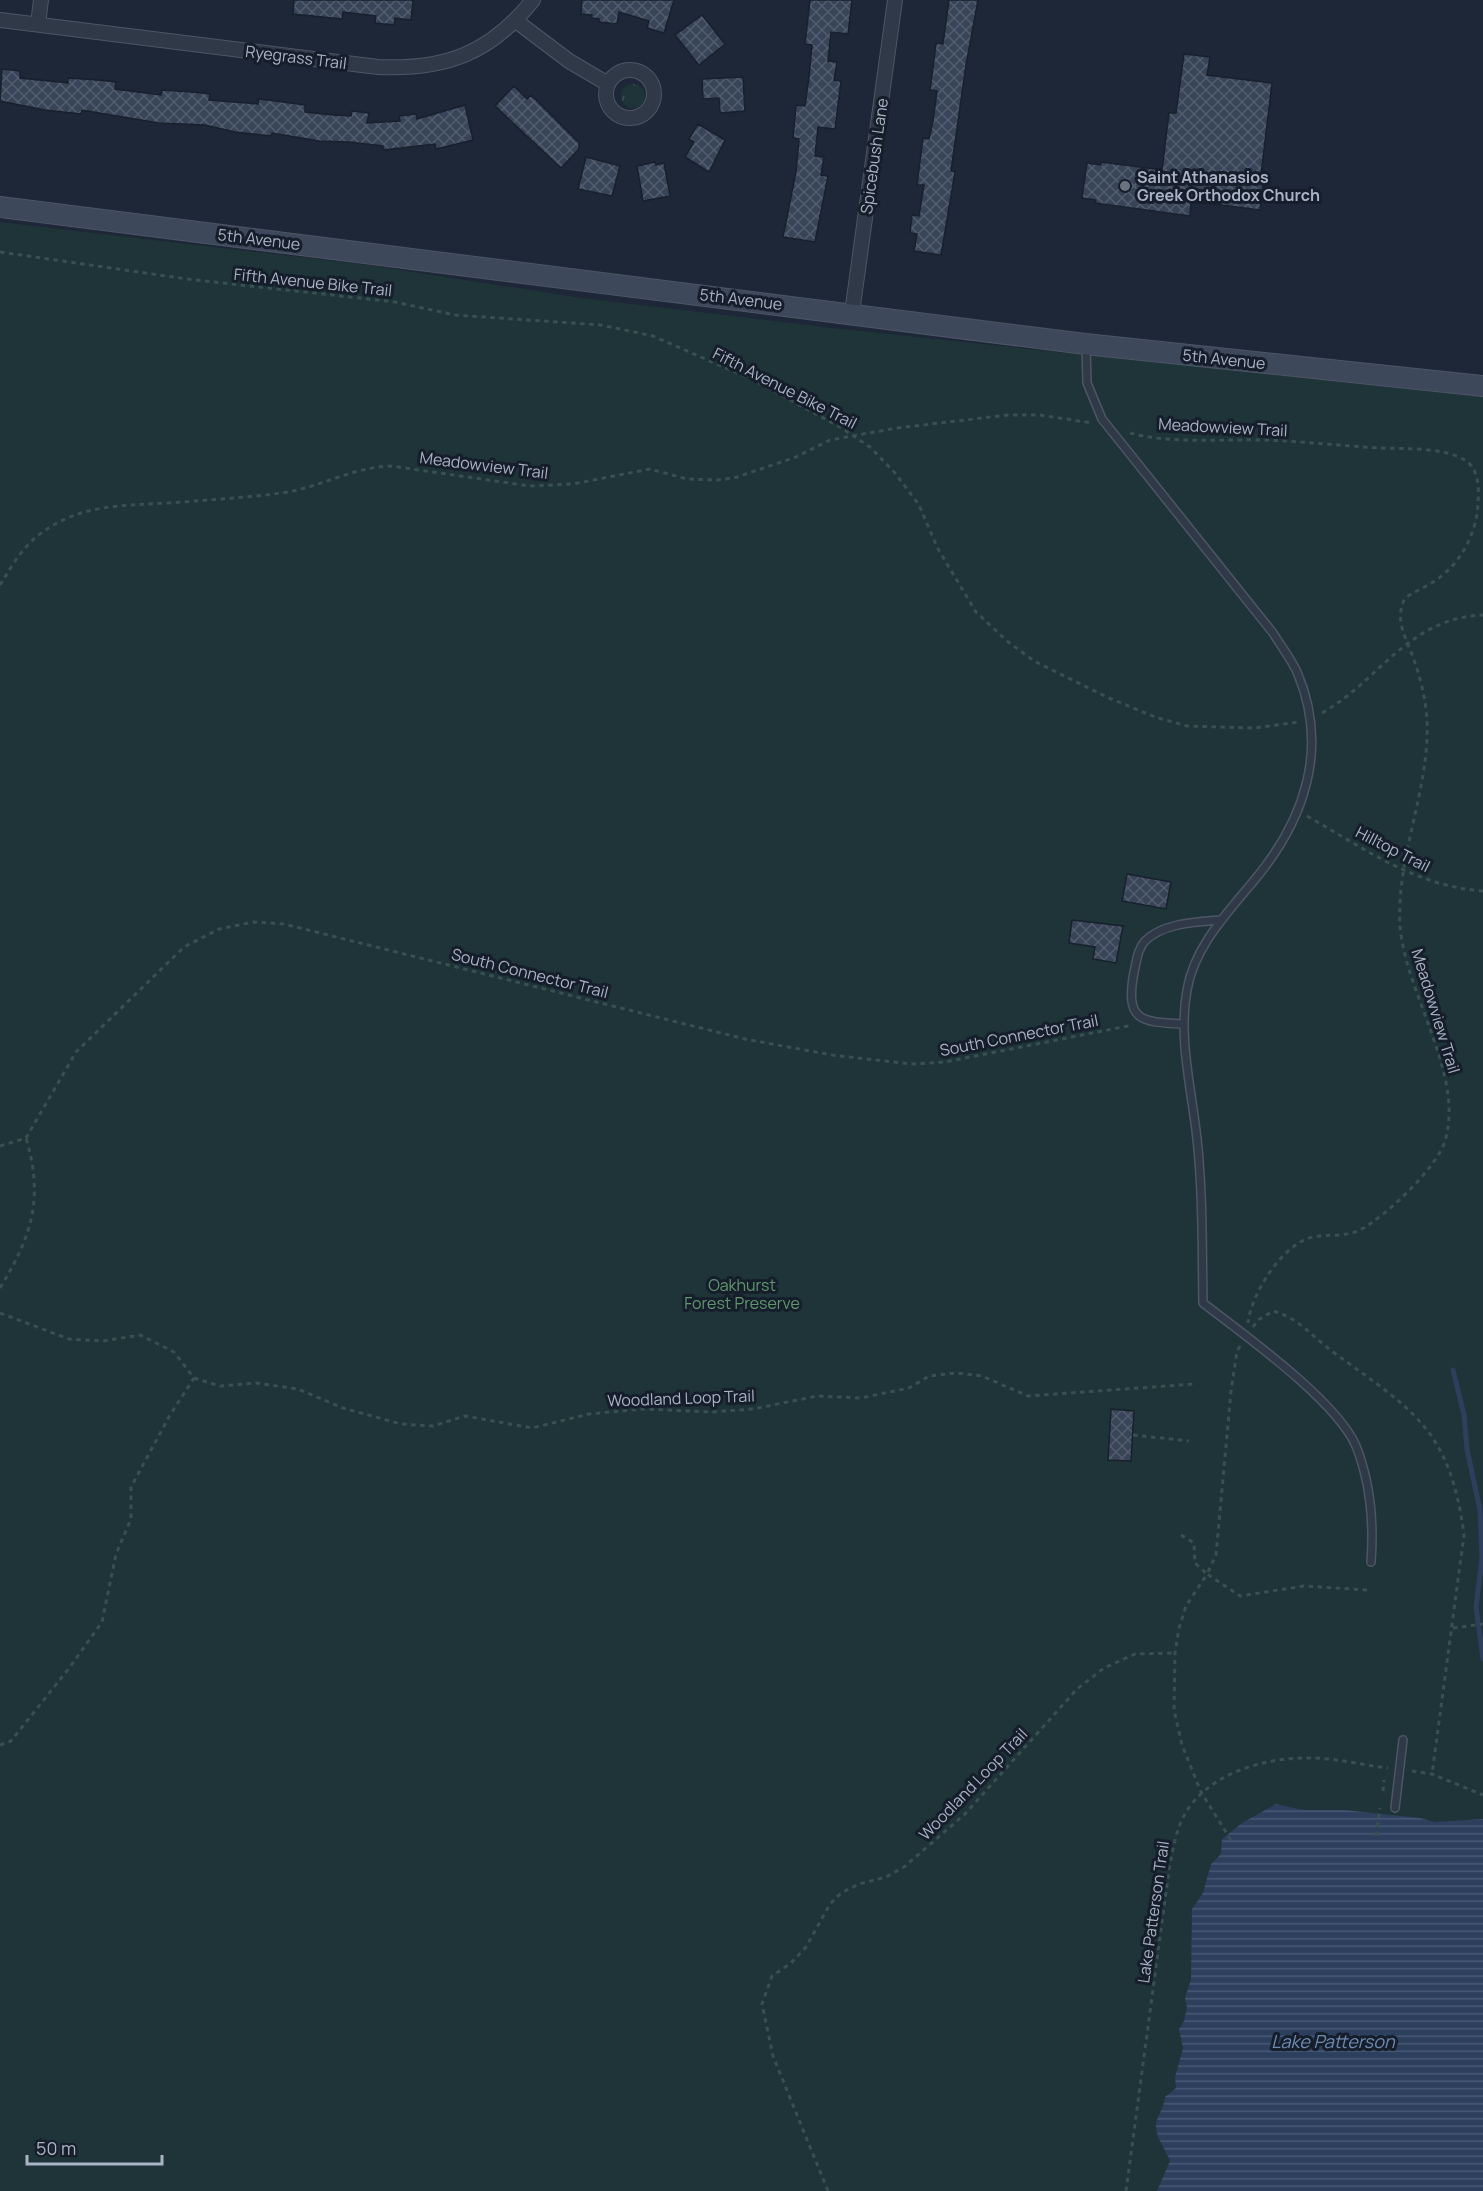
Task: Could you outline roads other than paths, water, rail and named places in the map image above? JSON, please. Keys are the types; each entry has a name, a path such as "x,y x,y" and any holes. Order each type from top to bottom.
{"street":[{"path":"38,24 41,0"},
{"name":"Ryegrass Trail","path":"0,20 366,66 409,68 466,54 494,41 516,21 533,0"},
{"name":"Spicebush Lane","path":"852,313 895,0"},
{"path":"516,21 569,61 608,84"},
{"name":"5th Avenue","path":"0,207 1085,344 1483,387"}],"lane":[{"path":"1085,344 1088,383 1093,402 1107,427 1273,633 1297,672 1311,718 1313,740 1311,767 1297,811 1275,853 1220,920 1209,937 1187,988 1183,1024 1202,1205 1203,1303 1296,1377 1331,1413 1355,1444 1373,1511 1371,1563"},
{"path":"1183,1024 1149,1022 1137,1015 1130,994 1138,951 1145,941 1170,928 1220,920"},
{"path":"1395,1808 1403,1740"}],"water":[{"name":"Lake Patterson","path":"1276,1804 1303,1810 1345,1810 1420,1818 1435,1822 1483,1819 1483,2191 1157,2191 1170,2161 1156,2131 1156,2125 1165,2097 1176,2088 1175,2077 1183,2048 1179,2029 1184,2021 1187,2008 1185,1998 1191,1979 1192,1909 1203,1893 1211,1864 1221,1854 1222,1839 1242,1823"}],"waterway":[{"path":"1453,1370 1464,1415 1467,1449 1480,1510 1482,1558 1476,1607 1483,1659"}],"place":[{"name":"Saint Athanasios Greek Orthodox Church","path":"1125,186"}],"park label":[{"name":"Oakhurst Forest Preserve","path":"742,1294"}]}
